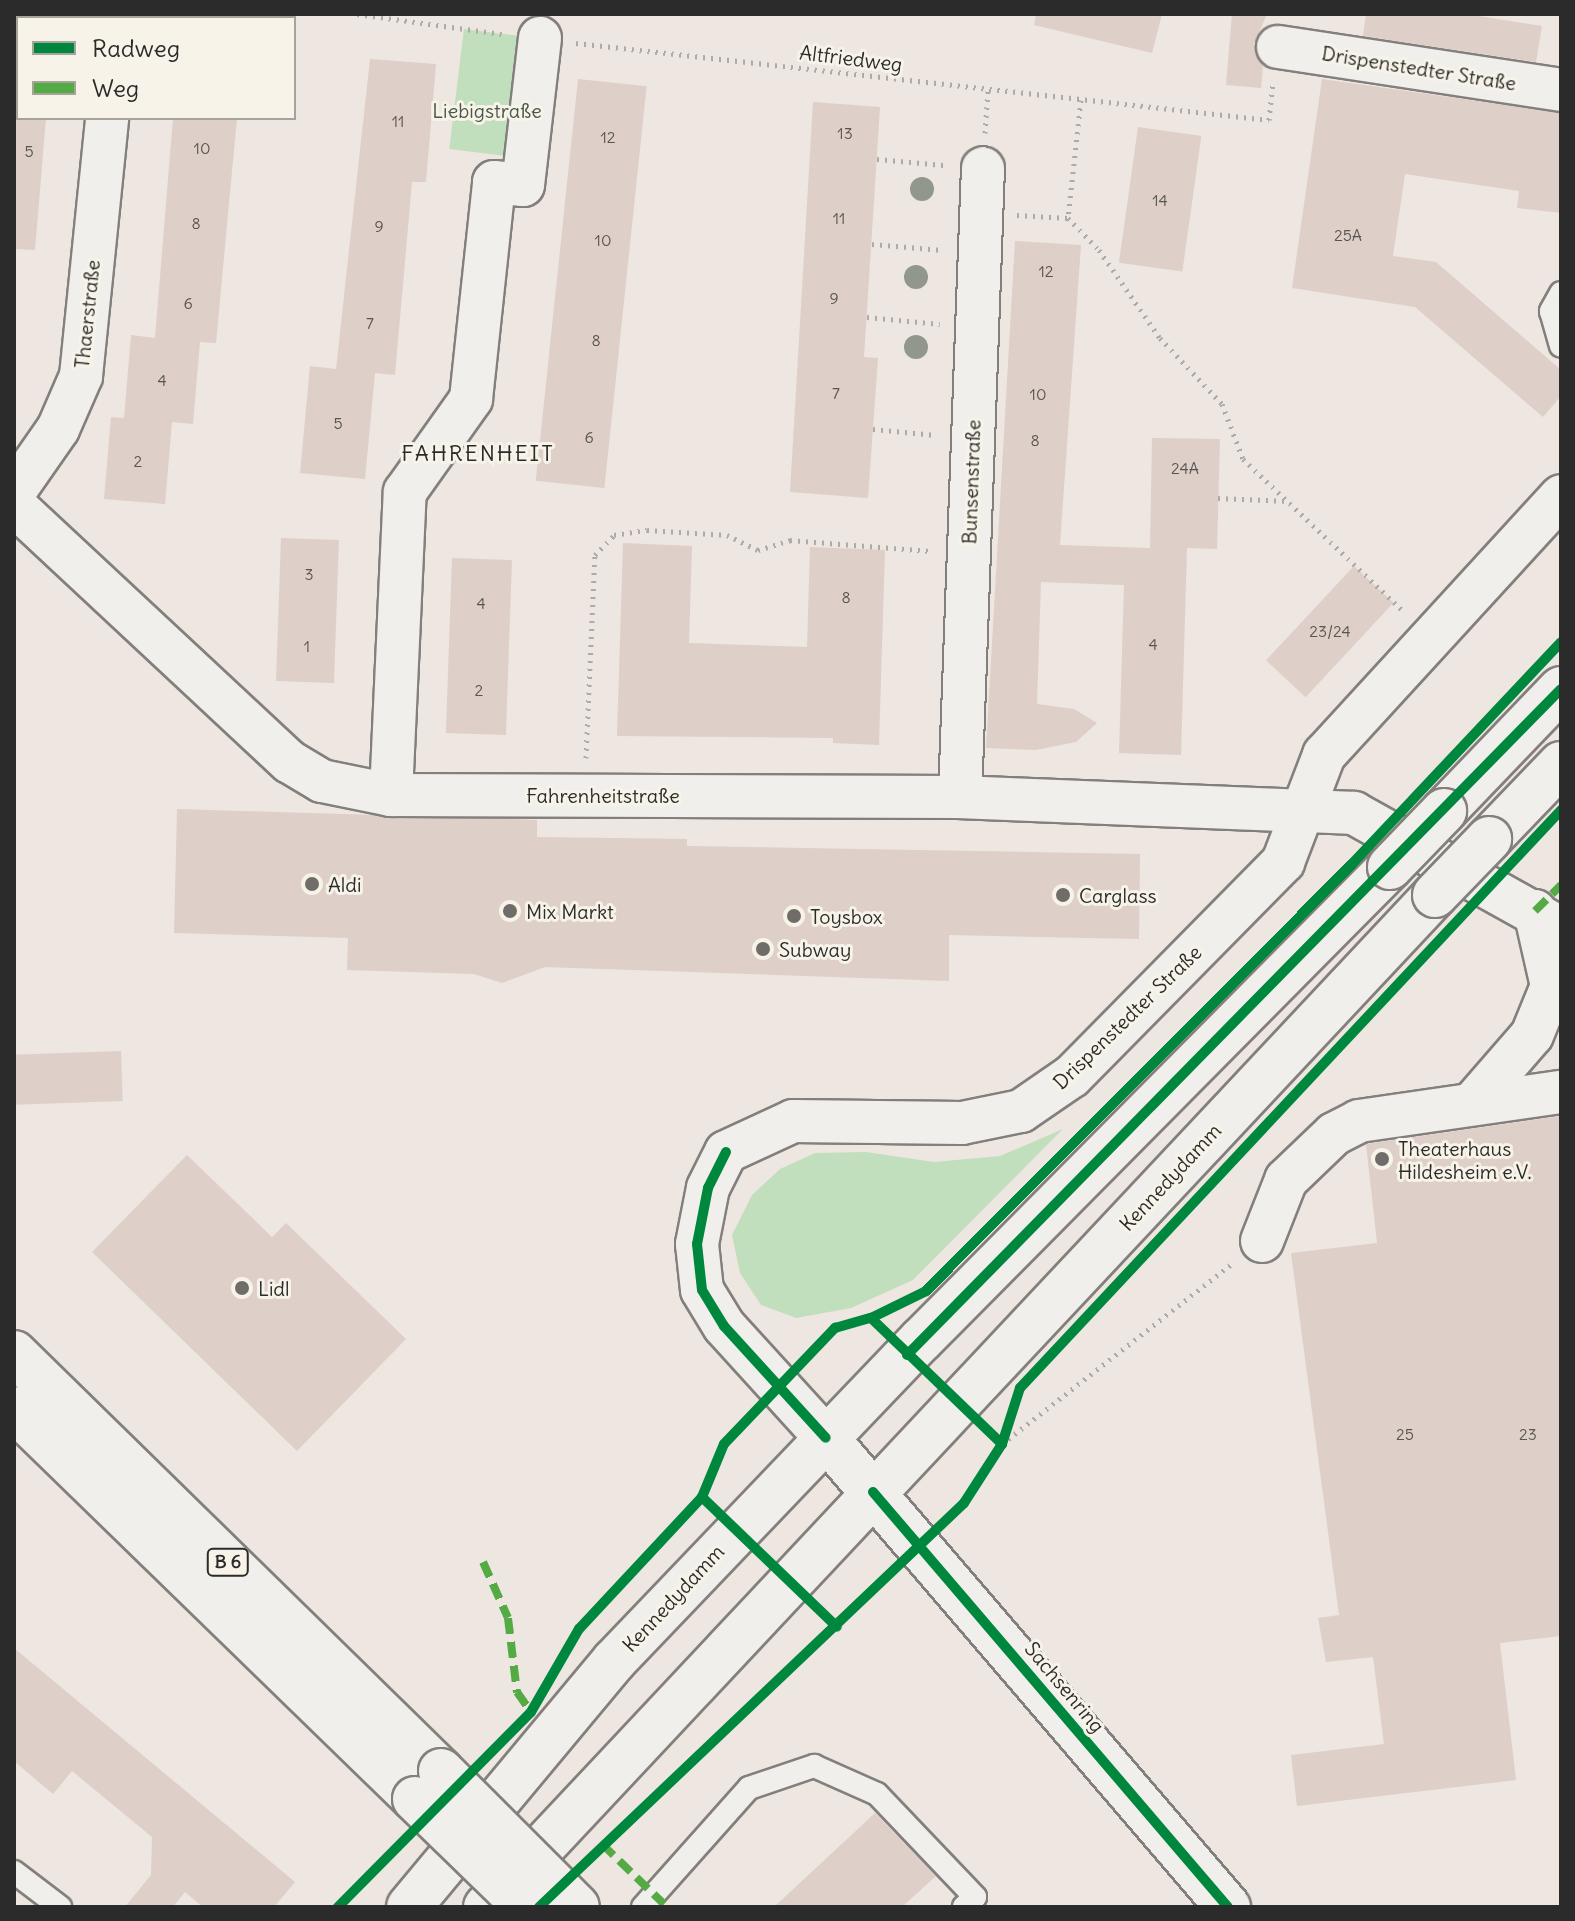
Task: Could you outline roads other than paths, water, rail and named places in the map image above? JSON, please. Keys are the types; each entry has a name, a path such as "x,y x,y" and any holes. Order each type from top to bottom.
{"main road":[{"name":"Kennedydamm","path":"414,1900 614,1661 826,1438 1390,867 1561,689"},
{"name":"Kennedydamm","path":"486,1907 873,1492 1561,764"},
{"name":"B 6","path":"14,1353 428,1785 526,1907"},
{"name":"B 6","path":"14,1409 428,1785 577,1907"},
{"name":"Sachsenring","path":"826,1438 1228,1907"}],"street":[{"path":"391,795 405,492 471,399 494,182 523,185 540,38"},
{"name":"Drispenstedter Straße","path":"1278,47 1561,90"},
{"name":"Thaerstraße","path":"14,492 58,429 81,376 107,120"},
{"name":"Bunsenstraße","path":"960,797 983,168"},
{"name":"Drispenstedter Straße","path":"826,1438 724,1326 702,1290 697,1244 708,1188 726,1152 793,1121 962,1123 1021,1111 1084,1065 1283,862 1299,808 1324,755 1433,641 1561,496"},
{"name":"Fahrenheitstraße","path":"14,505 290,762 322,781 391,795 960,797 1299,808 1354,813 1548,919"},
{"path":"1472,1104 1532,1035 1552,986 1548,919"},
{"path":"1262,1241 1286,1180 1334,1134 1359,1121 1561,1092"}],"lane":[{"path":"1561,293 1551,311 1561,346"},
{"path":"643,1907 749,1788 814,1766 877,1794 974,1904"},
{"path":"14,1872 60,1907"}],"place":[{"name":"Aldi","path":"312,884"},
{"name":"Carglass","path":"1063,895"},
{"name":"Mix Markt","path":"510,911"},
{"name":"Toysbox","path":"794,916"},
{"name":"Subway","path":"763,949"},
{"name":"Theaterhaus Hildesheim e.V.","path":"1382,1159"},
{"name":"Lidl","path":"242,1288"}],"district":[{"name":"FAHRENHEIT","path":"478,454"}],"park label":[{"name":"Liebigstraße","path":"487,110"}]}
